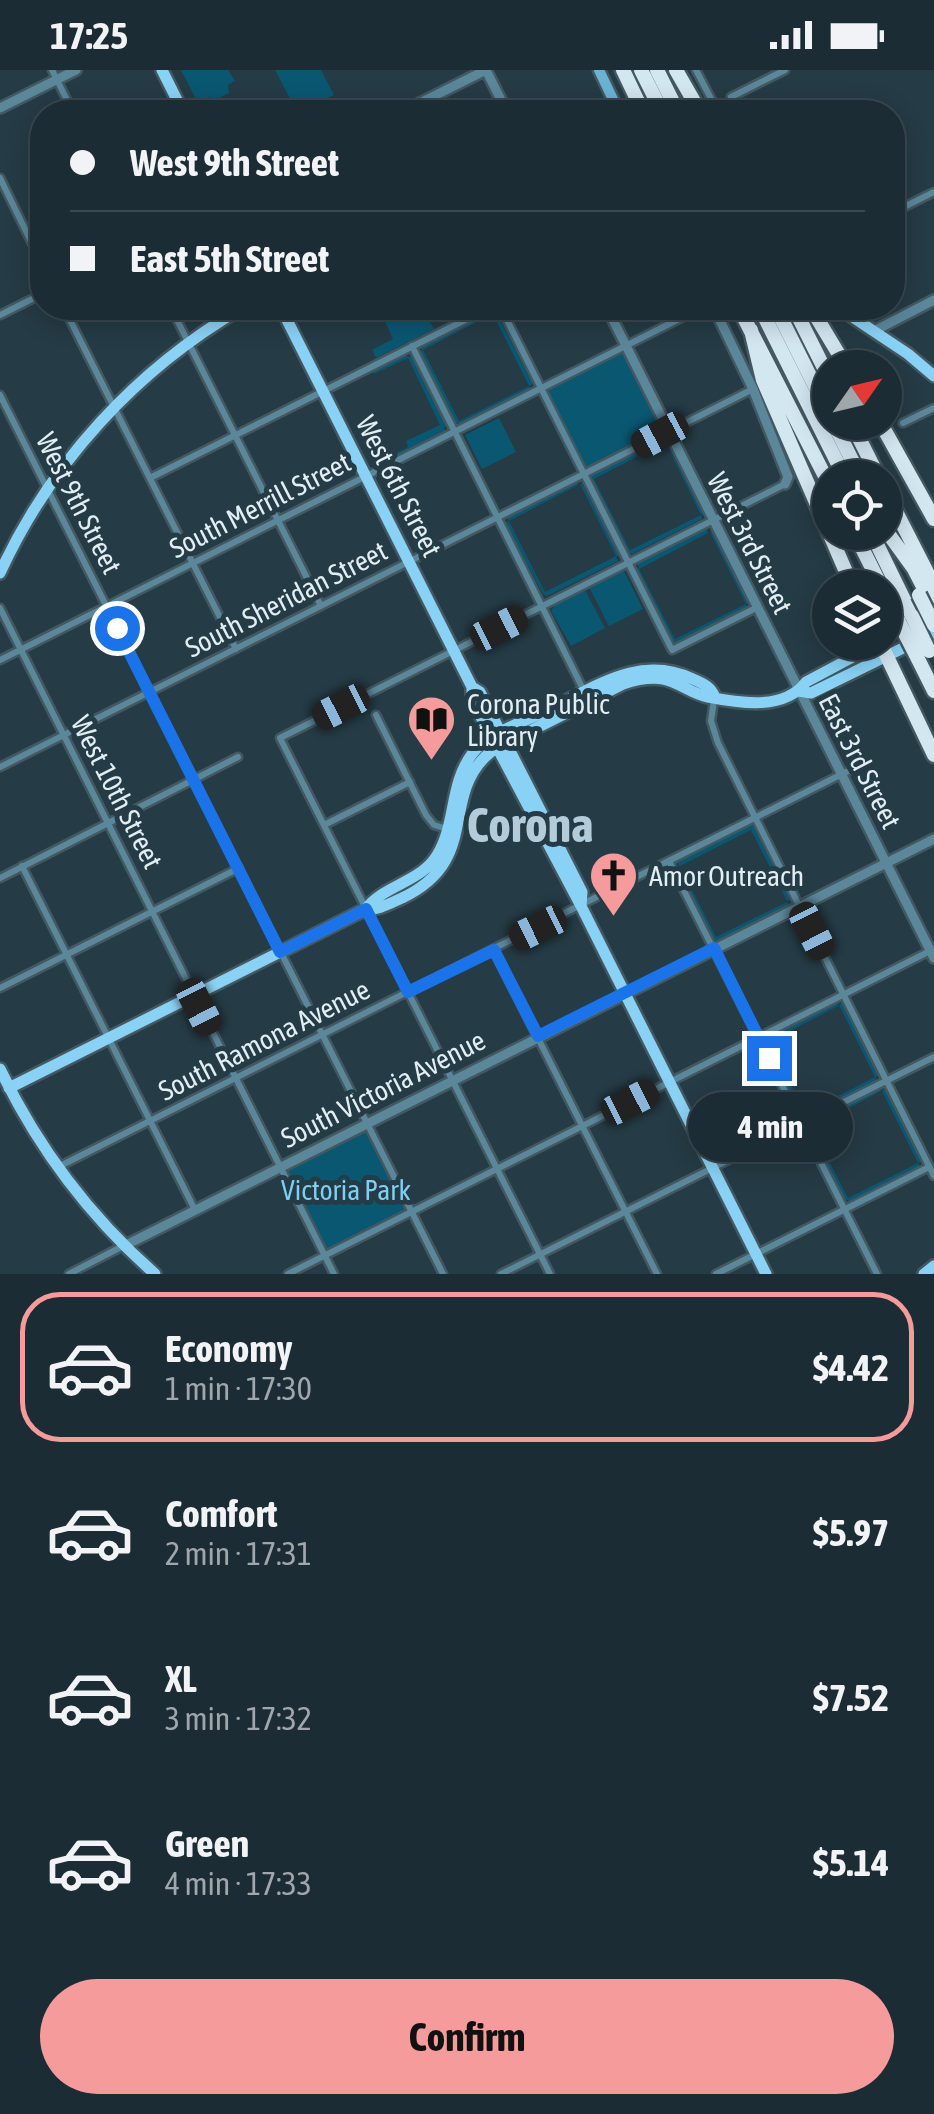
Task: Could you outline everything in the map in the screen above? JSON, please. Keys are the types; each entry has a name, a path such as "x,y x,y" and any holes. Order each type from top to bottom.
{"highway":[{"path":"623,70 638,100"},
{"path":"641,70 656,100"},
{"path":"657,70 672,100"},
{"path":"675,70 691,100"},
{"path":"745,320 817,460"},
{"path":"766,320 836,460"},
{"path":"782,320 812,379"},
{"path":"800,320 815,350"},
{"path":"818,320 836,350"},
{"path":"750,330 763,380 845,570"},
{"path":"890,440 934,518"},
{"path":"902,524 926,591 932,690"},
{"path":"909,538 924,552 934,570"},
{"path":"883,550 926,622"},
{"path":"900,550 926,591"},
{"path":"902,605 926,622"},
{"path":"889,660 934,755"}],"main road":[{"path":"162,70 178,100"},
{"path":"599,70 613,100"},
{"path":"0,573 47,489 114,407 189,342 223,320"},
{"name":"West 6th Street","path":"288,320 472,686 472,700 500,740 766,1274"},
{"path":"859,320 934,376"},
{"path":"902,635 926,622"},
{"path":"5,1091 366,909 373,900 418,876 452,831 473,773 500,740 587,697 648,678 662,678 707,697 753,703 799,692 811,694 860,660"},
{"path":"0,1069 5,1091 57,1168 124,1246 155,1274"},
{"path":"924,1274 934,1266"}],"street":[{"path":"0,108 54,75 76,70"},
{"path":"426,100 486,70 501,100"},
{"path":"696,70 712,100"},
{"path":"731,97 785,70"},
{"path":"54,75 67,100"},
{"path":"0,178 30,239"},
{"path":"905,206 934,192"},
{"path":"0,315 30,300"},
{"path":"905,315 934,300"},
{"path":"70,320 236,649"},
{"path":"177,320 321,606"},
{"path":"150,478 465,320"},
{"path":"506,320 672,650 758,607"},
{"name":"West 3rd Street","path":"614,320 799,692"},
{"name":"South Merrill Street","path":"0,660 676,320"},
{"path":"550,1274 280,738 785,484 788,476 754,389 720,320"},
{"path":"876,330 895,320"},
{"path":"412,346 587,697"},
{"name":"South Sheridan Street","path":"0,767 754,389"},
{"name":"West 9th Street","path":"0,395 442,1274"},
{"path":"903,423 934,408"},
{"name":"West 10th Street","path":"0,608 334,1274"},
{"name":"East 3rd Street","path":"799,692 842,776 847,795 855,801 933,952"},
{"path":"715,697 711,721 714,734 934,1176"},
{"path":"376,715 429,819 452,831"},
{"path":"0,878 238,757"},
{"name":"South Ramona Avenue","path":"57,1168 866,762"},
{"path":"324,825 410,782"},
{"name":"South Victoria Avenue","path":"69,1274 934,839"},
{"path":"670,861 877,1274"},
{"path":"22,866 195,1210"},
{"path":"0,988 239,868"},
{"path":"494,950 657,1274"},
{"path":"288,1274 933,952"},
{"path":"501,1274 934,1057"},
{"path":"716,1274 929,1167"}],"green space":[{"path":"181,70 228,70 235,81 228,85 229,93 215,100 196,100"},
{"path":"275,70 321,70 334,95 323,100 291,100"},
{"path":"384,320 429,320 434,329 376,358 372,350 393,339"},
{"path":"472,320 480,320 423,350 459,421 529,386 531,390 461,425 456,423 419,352 420,346"},
{"path":"496,320 500,320 533,384 529,386"},
{"path":"619,353 625,355 661,430 586,467 547,391"},
{"path":"406,354 412,356 447,426 446,432 376,467 374,464 408,447 406,441 440,425 408,358 374,374 372,370"},
{"path":"499,418 516,452 482,469 465,435"},
{"path":"661,440 663,443 594,479 630,550 701,515 702,519 632,554 627,552 590,481 591,475"},
{"path":"665,442 704,513 701,515"},
{"path":"576,482 578,485 509,521 507,517"},
{"path":"582,483 619,555 618,561 547,596 505,523 509,521 545,592 616,556"},
{"path":"706,529 708,533 639,569 675,639 746,604 748,608 677,643 636,569 637,564"},
{"path":"712,531 749,603 746,604 710,532"},
{"path":"624,571 643,609 609,626 589,587"},
{"path":"585,590 605,628 571,646 551,611 555,605"},
{"path":"749,824 754,826 790,900 787,901 751,830 680,866 716,937 787,902 789,906 718,941 713,939 676,868 677,862"},
{"path":"837,1001 838,1006 769,1042 805,1113 875,1077 839,1005 842,1002 879,1075 877,1081 806,1116 765,1043 766,1038"},
{"path":"879,1086 881,1091 812,1128 848,1198 918,1163 920,1167 849,1201 808,1129 809,1123"},
{"path":"885,1088 922,1161 918,1163 882,1091"},
{"name":"Victoria Park","path":"365,1130 407,1211 325,1250 285,1171"}],"place":[{"name":"Corona Public Library","path":"432,762"},
{"name":"Amor Outreach","path":"614,918"}],"district":[{"name":"Corona","path":"530,824"}],"route":[{"path":"117,628 280,952 366,909 408,992 494,950 538,1036 714,948 769,1058"}]}
